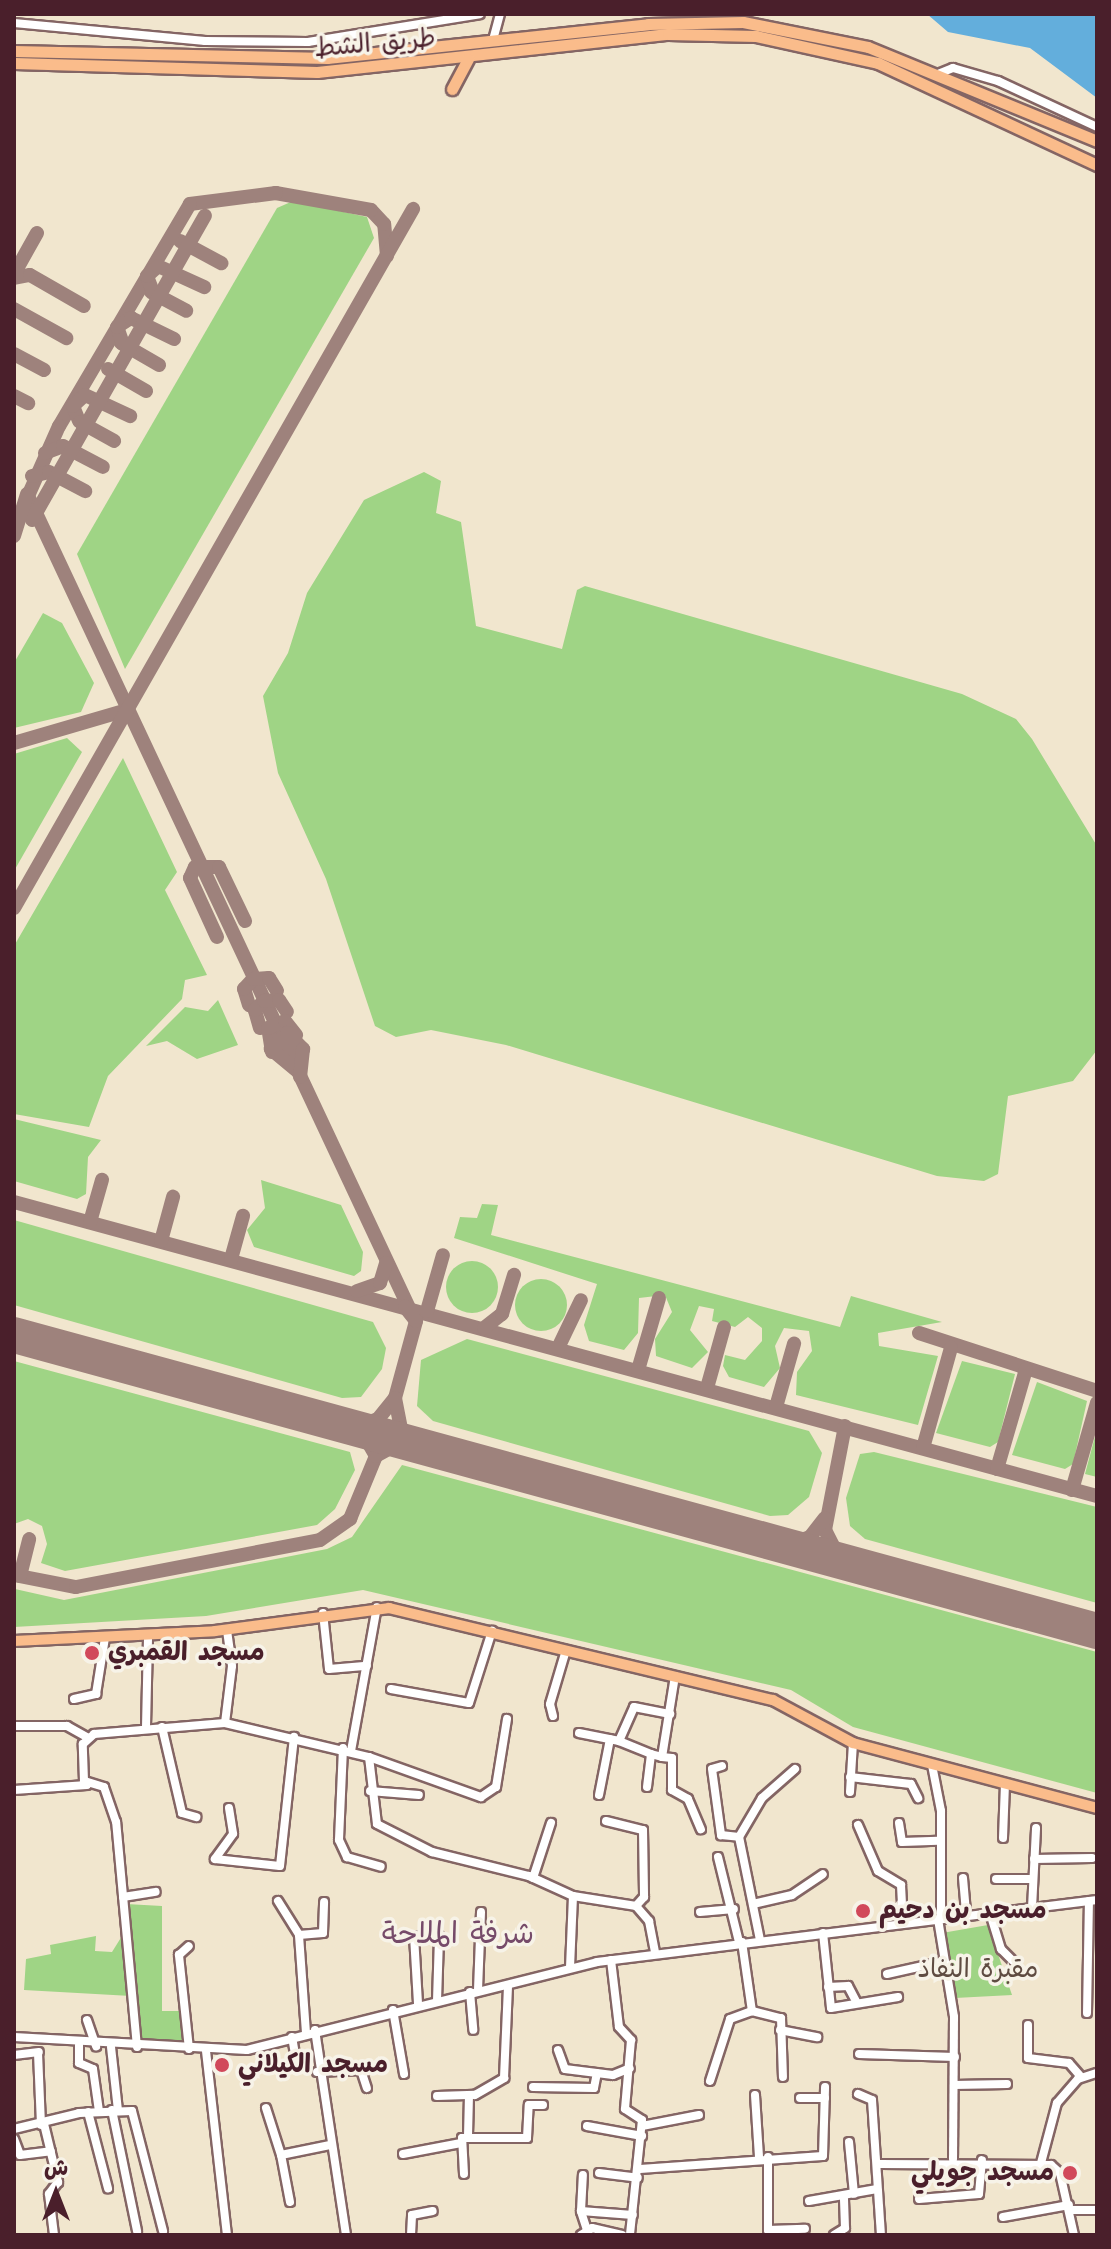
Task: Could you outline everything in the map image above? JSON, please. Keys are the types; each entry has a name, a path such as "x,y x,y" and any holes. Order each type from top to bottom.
{"highway":[{"name":"طريق الشط","path":"14,51 269,59 421,51 691,17 819,33 938,74 1097,141"},
{"name":"طريق الشط","path":"14,63 270,73 469,58 668,34 797,42 878,63 1097,165"},
{"path":"452,89 469,58"}],"main road":[{"path":"14,1641 148,1636 227,1629 377,1607 492,1631 780,1703 853,1743 1097,1808"}],"street":[{"path":"14,23 269,42 419,28 480,14"},
{"path":"493,41 500,17 520,37"},
{"path":"419,28 421,51"},
{"path":"269,42 269,59"},
{"path":"938,74 953,68 998,81 1097,127"},
{"path":"377,1607 347,1750 339,1840 347,1857 381,1867"},
{"path":"323,1613 329,1669 367,1666"},
{"path":"225,1723 232,1666 227,1629"},
{"path":"391,1689 469,1703 492,1631"},
{"path":"146,1727 148,1636"},
{"path":"74,1699 96,1694 105,1638"},
{"path":"553,1716 550,1704 566,1650"},
{"path":"662,1757 675,1676"},
{"path":"599,1795 614,1740 634,1707 670,1714"},
{"path":"14,1726 67,1726 87,1737 146,1727 225,1723 347,1750 481,1797 496,1787 507,1719"},
{"path":"162,1727 182,1813 196,1817"},
{"path":"579,1733 672,1758 672,1790 688,1799 701,1829"},
{"path":"87,1737 87,1785"},
{"path":"229,1808 233,1834 215,1859 280,1866 294,1737"},
{"path":"850,1792 853,1743"},
{"path":"647,1787 651,1754"},
{"path":"369,1757 375,1823 436,1854 533,1878 573,1896 636,1906 649,1921 655,1952"},
{"path":"932,1765 940,1919 955,2057 953,2159"},
{"path":"722,1766 712,1769 721,1835 739,1837"},
{"path":"760,1940 739,1837 762,1798 795,1769"},
{"path":"850,1777 908,1783 918,1798"},
{"path":"1003,1838 1005,1784"},
{"path":"14,1790 87,1785 106,1790 123,1897 137,2047"},
{"path":"370,1791 419,1795"},
{"path":"606,1821 643,1830 644,1897 636,1906"},
{"path":"533,1878 551,1823"},
{"path":"899,1823 902,1842 938,1841"},
{"path":"858,1825 878,1871 900,1883 903,1923"},
{"path":"1032,1908 1036,1828"},
{"path":"718,1857 734,1909 752,2011"},
{"path":"1034,1859 1092,1858"},
{"path":"753,1904 792,1895 823,1874"},
{"path":"963,1878 966,1916"},
{"path":"996,1879 1033,1879"},
{"path":"123,1897 156,1892"},
{"path":"570,1968 573,1896"},
{"path":"14,2037 79,2045 206,2051 292,2037 474,1991 508,1987 570,1968 655,1952 1093,1900 1087,2013"},
{"path":"278,1901 299,1935 310,2032 346,2235"},
{"path":"299,1935 323,1933 324,1902"},
{"path":"700,1912 734,1909"},
{"path":"473,2030 481,1912"},
{"path":"990,1913 1000,1946 1013,1961"},
{"path":"823,1933 833,2009 856,2001 898,1997"},
{"path":"414,1936 418,2004"},
{"path":"437,2001 439,1936"},
{"path":"189,1946 179,1955 189,2049"},
{"path":"611,1960 619,2027 631,2040 625,2109 640,2114 642,2126 630,2235"},
{"path":"887,1974 945,1961"},
{"path":"828,1987 848,1986 856,2001"},
{"path":"437,2096 469,2095 504,2078 508,1987"},
{"path":"393,2010 404,2074"},
{"path":"710,2081 730,2019 752,2011 779,2014 783,2077"},
{"path":"87,2020 96,2046"},
{"path":"1028,2025 1028,2058 1069,2063 1081,2077"},
{"path":"780,2030 817,2037"},
{"path":"292,2037 296,2060"},
{"path":"38,2040 43,2124 58,2182 49,2194 54,2235"},
{"path":"79,2045 79,2063 93,2069 99,2111"},
{"path":"111,2047 115,2110 137,2231"},
{"path":"558,2050 563,2068 597,2073 630,2068"},
{"path":"206,2051 227,2235"},
{"path":"14,2055 38,2053"},
{"path":"859,2054 955,2057"},
{"path":"317,2072 361,2070 367,2088"},
{"path":"533,2087 591,2089 597,2073"},
{"path":"1041,2163 1057,2103 1081,2077 1097,2073"},
{"path":"954,2085 1007,2084"},
{"path":"599,2173 639,2173 764,2157 823,2156 825,2087"},
{"path":"858,2094 871,2096 880,2164 877,2189 881,2235"},
{"path":"464,2174 469,2095"},
{"path":"755,2095 764,2157 768,2232 805,2229"},
{"path":"800,2098 825,2098"},
{"path":"403,2154 465,2140 527,2138 529,2105 543,2105"},
{"path":"266,2108 281,2155 290,2202"},
{"path":"14,2129 88,2112 132,2111 163,2231"},
{"path":"88,2112 108,2188"},
{"path":"642,2126 699,2115"},
{"path":"587,2126 642,2136"},
{"path":"14,2139 20,2155 51,2151"},
{"path":"849,2142 854,2194"},
{"path":"281,2155 330,2145"},
{"path":"880,2164 953,2159 1041,2163 1060,2173 1074,2235"},
{"path":"919,2199 979,2194 982,2160"},
{"path":"583,2175 581,2211 584,2232 622,2235"},
{"path":"809,2201 877,2189"},
{"path":"834,2235 845,2228 844,2196"},
{"path":"1003,2217 1069,2207 1097,2210"},
{"path":"411,2235 412,2215 433,2211"},
{"path":"581,2211 633,2215"}],"green space":[{"path":"293,201 367,217 374,238 125,669 77,554 277,208"},
{"path":"424,472 441,481 436,513 461,522 476,626 562,649 577,590 585,586 962,694 1016,719 1032,739 1097,846 1097,1050 1073,1081 1008,1096 998,1174 984,1181 937,1176 506,1045 431,1030 396,1037 375,1026 326,879 278,773 263,696 288,653 307,593 364,500"},
{"path":"43,613 62,623 94,683 81,712 14,728 14,663"},
{"path":"67,738 82,752 14,871 14,754"},
{"path":"123,758 177,872 165,890 207,975 185,980 182,999 108,1076 89,1127 14,1114 14,946"},
{"path":"218,1000 238,1045 197,1059 167,1041 146,1046 185,1007 208,1011"},
{"path":"14,1119 101,1140 88,1157 86,1194 77,1199 14,1181"},
{"path":"261,1180 341,1205 363,1252 361,1271 354,1276 254,1247 247,1230 265,1208"},
{"path":"482,1204 498,1205 491,1235 840,1327 851,1296 942,1322 878,1333 879,1346 938,1356 918,1425 796,1395 797,1372 812,1351 809,1331 784,1328 775,1346 780,1368 764,1387 729,1377 723,1366 725,1355 745,1360 762,1341 762,1328 748,1317 735,1327 712,1321 714,1309 699,1306 690,1330 708,1352 692,1368 656,1356 655,1339 672,1312 665,1295 639,1298 638,1333 624,1350 589,1341 584,1325 597,1284 454,1238 460,1217 477,1218"},
{"path":"14,1220 373,1322 386,1348 382,1369 361,1397 342,1398 14,1305"},
{"path":"472,1261 491,1268 498,1287 491,1306 472,1313 453,1306 446,1287 453,1268"},
{"path":"541,1279 560,1286 567,1305 560,1324 541,1331 522,1324 515,1305 522,1286"},
{"path":"467,1339 809,1431 822,1453 809,1497 788,1515 770,1516 433,1421 417,1406 421,1360"},
{"path":"14,1361 350,1452 355,1470 335,1509 317,1525 65,1571 41,1563 47,1544 42,1526 28,1519 14,1524"},
{"path":"962,1361 1015,1374 998,1442 990,1447 936,1433"},
{"path":"1037,1382 1087,1401 1073,1464 1065,1469 1012,1455"},
{"path":"1097,1429 1097,1477 1085,1474"},
{"path":"874,1452 1097,1507 1097,1603 865,1539 850,1526 846,1498 860,1454"},
{"path":"402,1465 1097,1652 1097,1793 853,1727 791,1690 363,1590 206,1616 14,1627 15,1589 64,1600 327,1549 352,1537"},
{"path":"126,1904 162,1906 162,2011 183,2011 184,2042 136,2041"},
{"name":"مقبرة النفاذ","path":"988,1925 1012,1995 955,1998 942,1933"},
{"path":"96,1936 95,1951 112,1952 122,1936 131,1996 24,1990 26,1959 51,1954 50,1945"}],"water":[{"path":"927,14 1097,14 1097,98 1030,48 948,32"}],"taxiway":[{"path":"387,256 384,224 371,210 276,193 190,204 59,426 28,496 409,1308"},
{"path":"14,908 413,209"},
{"path":"32,520 205,216"},
{"path":"14,274 37,233"},
{"path":"180,241 221,263"},
{"path":"153,292 147,276 158,266 204,287"},
{"path":"14,278 30,275 84,306"},
{"path":"151,292 186,311"},
{"path":"14,309 66,338"},
{"path":"123,344 117,327 131,318 174,339"},
{"path":"121,343 159,365"},
{"path":"14,354 44,370"},
{"path":"108,369 146,391"},
{"path":"79,421 73,406 85,395 130,416"},
{"path":"14,396 28,403"},
{"path":"80,422 114,441"},
{"path":"45,453 63,446 103,467"},
{"path":"32,476 49,472 85,491"},
{"path":"14,536 27,494"},
{"path":"14,743 127,710"},
{"path":"217,937 190,878 195,867 219,867 245,921"},
{"path":"249,1005 244,989 253,979 269,978 277,991"},
{"path":"260,1028 255,1010 264,1001 279,1000 287,1012"},
{"path":"272,1052 268,1028 285,1021 296,1035"},
{"path":"296,1070 271,1049 287,1033 303,1049 300,1077"},
{"path":"90,1222 102,1180"},
{"path":"161,1241 173,1197"},
{"path":"14,1202 1097,1496"},
{"path":"231,1259 243,1216"},
{"path":"427,1311 443,1255"},
{"path":"357,1291 380,1283 386,1263"},
{"path":"484,1328 502,1314 514,1275"},
{"path":"638,1370 659,1298"},
{"path":"558,1348 581,1300"},
{"path":"395,1398 416,1321 405,1307"},
{"path":"707,1388 724,1327"},
{"path":"919,1333 1097,1391"},
{"path":"776,1407 794,1344"},
{"path":"923,1448 951,1348"},
{"path":"997,1469 1026,1369"},
{"path":"352,1428 378,1419 395,1398 401,1428 428,1449"},
{"path":"1072,1490 1097,1403"},
{"path":"845,1426 825,1530 835,1550 855,1565"},
{"path":"361,1430 376,1456"},
{"path":"14,1575 76,1587 320,1540 350,1519 376,1456 403,1441"},
{"path":"784,1546 810,1537 825,1518"},
{"path":"20,1576 29,1539"}],"runway":[{"path":"14,1335 1097,1631"}],"place":[{"name":"مسجد القمبري","path":"92,1653"},
{"name":"مسجد بن دحيم","path":"863,1911"},
{"name":"مسجد الكيلاني","path":"222,2065"},
{"name":"مسجد جويلي","path":"1070,2173"}],"district":[{"name":"شرفة الملاحة","path":"458,1934"}]}
